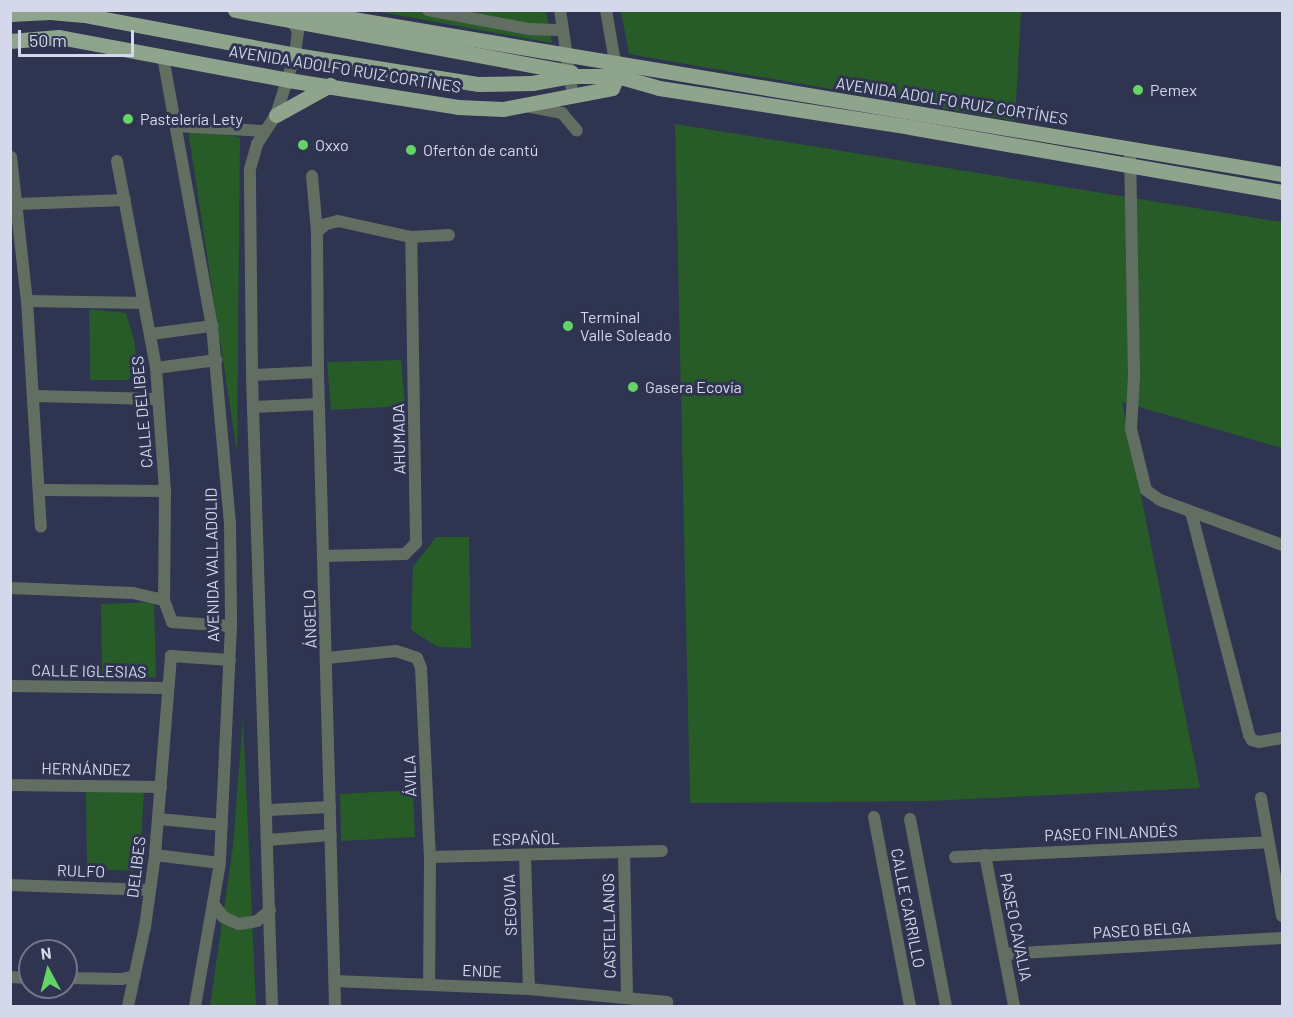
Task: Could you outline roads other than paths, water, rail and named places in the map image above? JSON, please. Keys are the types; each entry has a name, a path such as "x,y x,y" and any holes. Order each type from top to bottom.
{"main road":[{"path":"235,10 292,14"},
{"path":"270,10 292,14"},
{"path":"10,14 50,12 84,15 295,55 479,84 532,83 568,67 596,75 615,74 659,88 1282,192"},
{"name":"AVENIDA ADOLFO RUIZ CORTÍNES","path":"292,14 615,74"},
{"name":"AVENIDA ADOLFO RUIZ CORTÍNES","path":"10,41 59,37 288,80 458,107 503,109 573,97 615,74 643,68 1282,174"},
{"path":"276,115 330,85"}],"street":[{"path":"428,10 529,29 563,30"},
{"path":"560,10 573,97"},
{"path":"606,10 615,74"},
{"path":"272,1006 268,810 252,375 250,169 252,157 263,131 276,115 295,55 298,32 292,14"},
{"name":"AVENIDA VALLADOLID","path":"163,57 212,326 230,513 231,626 220,863 195,1006"},
{"path":"518,106 537,107 562,113 577,131"},
{"path":"176,126 263,131"},
{"path":"1130,148 1134,376 1131,429 1146,490 1160,500 1282,545"},
{"path":"11,158 27,301 41,527"},
{"name":"CALLE DELIBES","path":"117,161 156,368 165,491 164,600 172,622 231,626"},
{"name":"ÁNGELO","path":"312,176 317,232 318,404 327,657 335,1006"},
{"path":"17,204 125,200"},
{"path":"317,232 326,224 338,221 411,237 449,235"},
{"name":"AHUMADA","path":"324,556 405,554 416,543 411,237"},
{"path":"27,301 144,303"},
{"path":"151,334 212,326"},
{"path":"156,368 216,360"},
{"path":"252,375 318,372"},
{"path":"34,396 157,399"},
{"path":"253,407 318,404"},
{"path":"40,490 165,491"},
{"path":"1191,512 1249,735 1252,740 1259,742 1282,738"},
{"path":"10,588 133,592 164,600"},
{"name":"ÁVILA","path":"327,657 396,651 417,658 423,679 430,857 429,985"},
{"path":"167,688 171,656 230,660"},
{"name":"CALLE IGLESIAS","path":"10,686 167,688"},
{"name":"DELIBES","path":"128,1006 155,855 167,688"},
{"name":"HERNÁNDEZ","path":"10,785 161,787"},
{"path":"1262,798 1282,916"},
{"path":"268,810 330,807"},
{"name":"CALLE CARRILLO","path":"874,817 910,1006"},
{"path":"159,819 222,825"},
{"name":"CALLE CARRILLO","path":"910,819 946,1006"},
{"path":"268,840 331,835"},
{"name":"PASEO FINLANDÉS","path":"955,857 1269,842"},
{"name":"ESPAÑOL","path":"430,857 662,851"},
{"name":"CASTELLANOS","path":"624,853 627,998"},
{"path":"155,855 220,863"},
{"name":"SEGOVIA","path":"525,855 529,989"},
{"name":"PASEO CAVALIA","path":"985,855 1014,1006"},
{"name":"RULFO","path":"10,885 150,890"},
{"path":"213,903 223,917 239,924 256,921 270,910"},
{"name":"PASEO BELGA","path":"1004,954 1282,938"},
{"path":"78,978 122,979 135,976"},
{"name":"ENDE","path":"335,981 529,989 667,1002"}],"place":[{"name":"Pemex","path":"1138,90"},
{"name":"Pastelería Lety","path":"128,119"},
{"name":"Oxxo","path":"303,145"},
{"name":"Ofertón de cantú","path":"411,150"},
{"name":"Terminal Valle Soleado","path":"568,326"},
{"name":"Gasera Ecovía","path":"633,387"}]}
